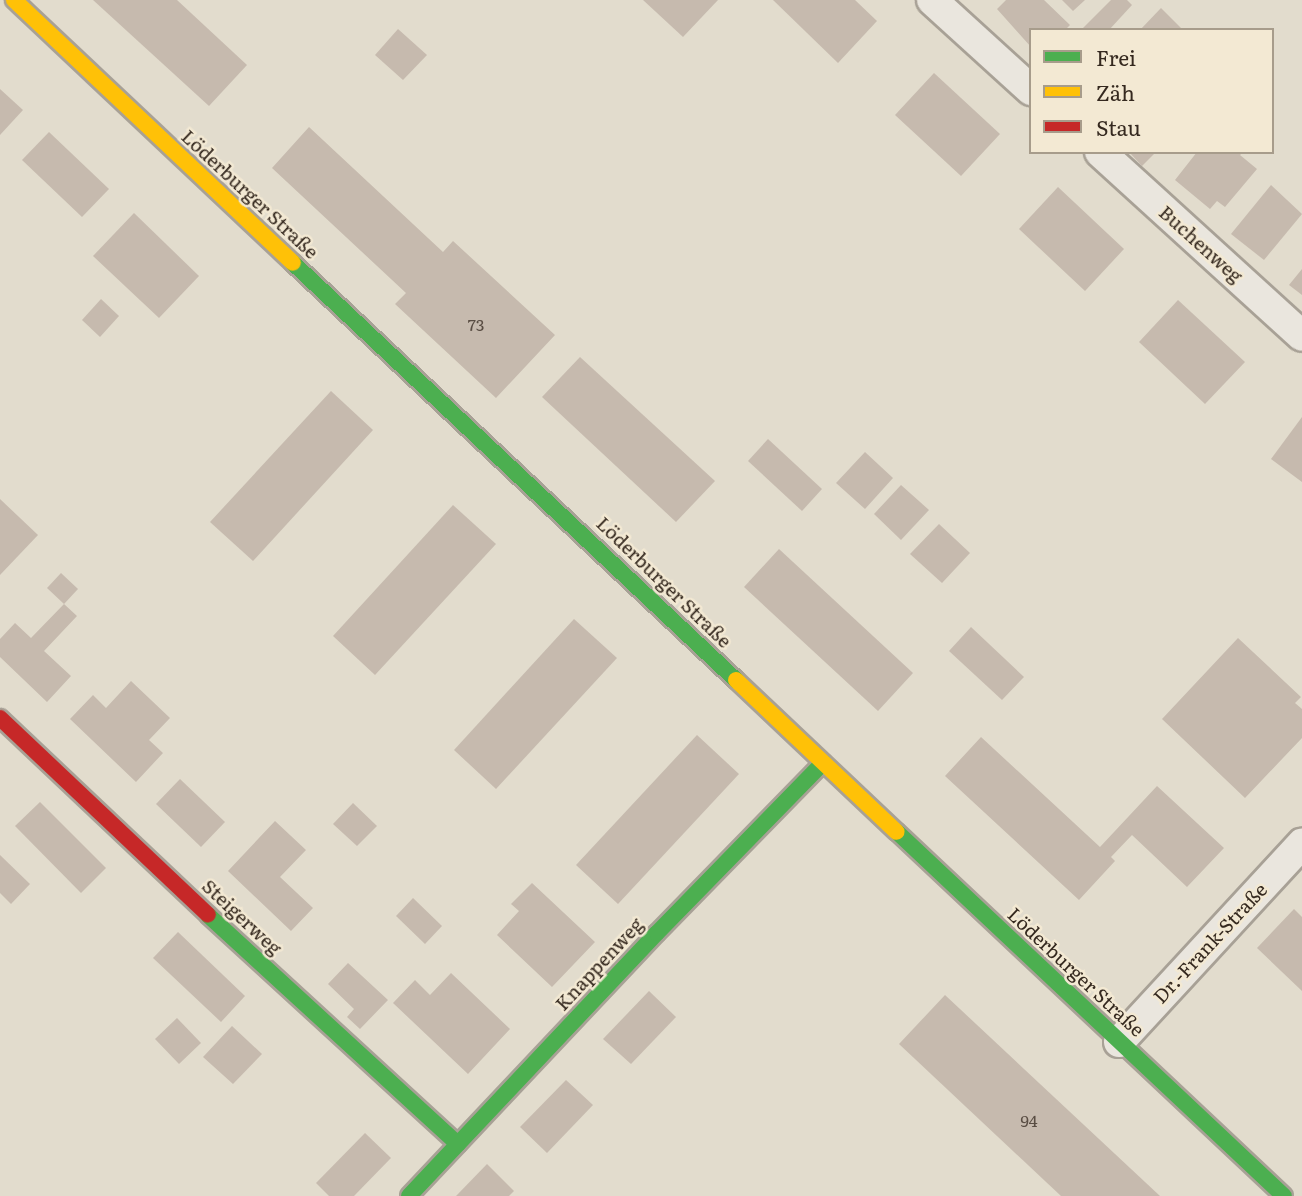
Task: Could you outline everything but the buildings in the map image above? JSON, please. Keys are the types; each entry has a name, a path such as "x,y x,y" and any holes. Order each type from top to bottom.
{"street":[{"name":"Löderburger Straße","path":"14,0 1284,1196"},
{"path":"932,0 1029,88"},
{"name":"Buchenweg","path":"1102,154 1302,336"},
{"name":"Steigerweg","path":"0,718 155,866 458,1144"},
{"name":"Knappenweg","path":"409,1196 657,933 823,763"},
{"name":"Dr.-Frank-Straße","path":"1119,1042 1302,844"}],"traffic: fast":[{"path":"293,263 736,680"},
{"path":"409,1196 657,933 823,763"},
{"path":"897,832 1284,1196"},
{"path":"208,915 458,1144"}],"traffic: slow":[{"path":"14,0 293,263"},
{"path":"736,680 897,832"}],"traffic: jam":[{"path":"0,718 208,915"}]}
